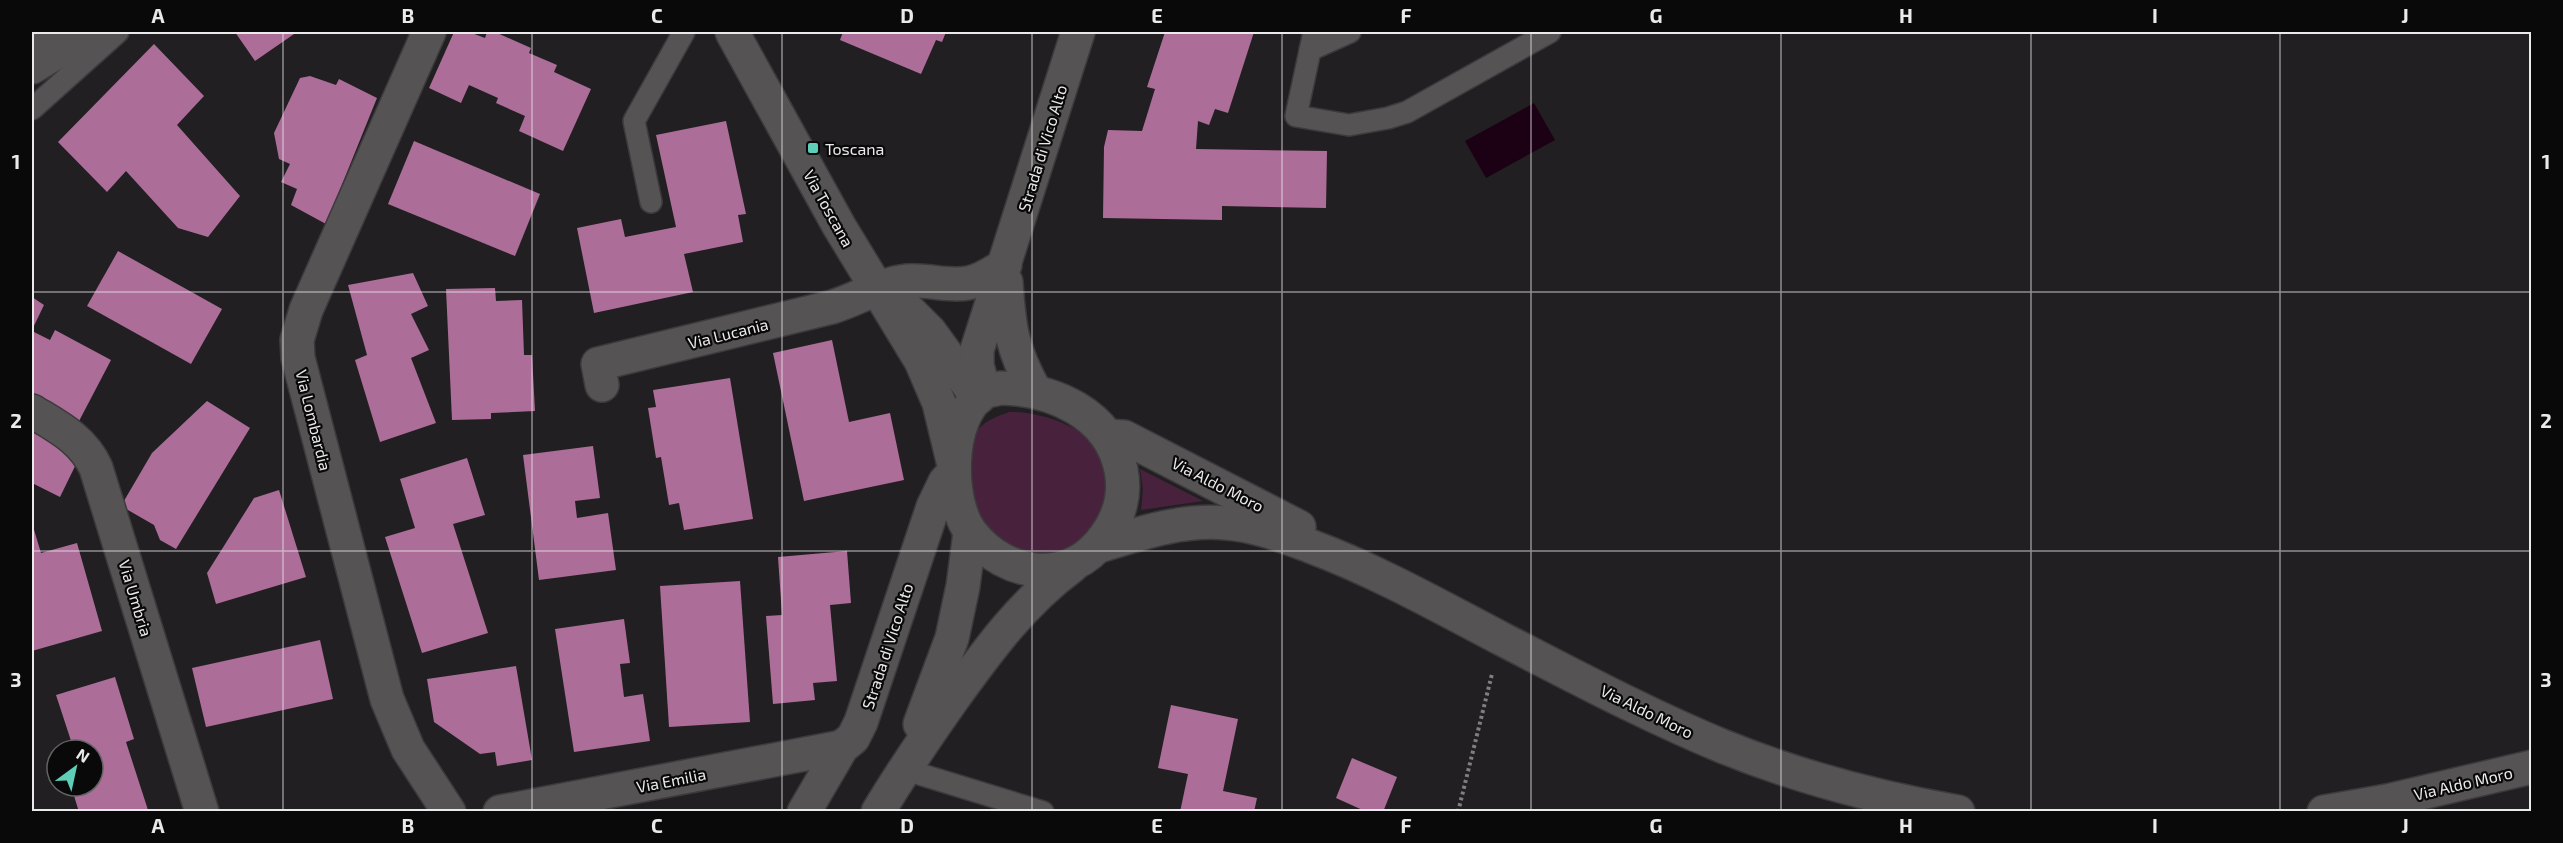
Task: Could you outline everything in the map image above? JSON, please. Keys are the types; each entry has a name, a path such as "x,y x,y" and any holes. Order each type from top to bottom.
{"street":[{"path":"33,32 51,38 98,32"},
{"path":"32,67 98,32"},
{"name":"Via Lombardia","path":"429,32 306,310 297,340 298,358 387,699 408,749 448,812"},
{"name":"Via Toscana","path":"732,32 839,226 927,374 939,403 954,469"},
{"name":"Strada di Vico Alto","path":"1078,32 977,350 976,364 981,395 960,429 954,469 956,493 970,532 989,551 1006,563 1028,570 1056,570 1088,554"},
{"path":"876,288 909,281 967,283 1005,265"},
{"name":"Strada di Vico Alto","path":"1005,265 1011,333 1023,368 1035,391"},
{"name":"Via Toscana","path":"876,288 906,307 930,332 981,395"},
{"name":"Via Lucania","path":"602,385 598,364 832,307 850,302 876,288"},
{"path":"878,812 903,769 1011,622 1046,585 1088,554 1113,526 1122,504 1123,480 1119,457 1108,435 1082,412 1035,391 999,388 981,395"},
{"name":"Via Umbria","path":"32,411 73,436 90,455 96,468 202,812"},
{"name":"Via Aldo Moro","path":"1108,435 1124,437 1239,495 1306,531 1354,562 1502,639 1630,704 1723,746 1833,783 1958,812"},
{"name":"Strada di Vico Alto","path":"804,812 843,747 853,738 861,722 933,507 954,469"},
{"name":"Via Aldo Moro","path":"1088,554 1167,526 1225,522 1270,532 1354,562"},
{"path":"903,769 952,638 963,586 970,532"},
{"name":"Via Emilia","path":"501,811 843,747"},
{"name":"Via Aldo Moro","path":"2324,812 2387,801 2532,767"}],"lane":[{"path":"32,109 98,32"},
{"path":"651,202 633,121 684,32"},
{"path":"1350,32 1312,41 1296,116 1348,125 1366,124 1407,112 1550,32"},
{"path":"903,769 1043,812"}],"path":[{"path":"1458,812 1502,639"}],"shaded area":[{"path":"1534,103 1555,140 1486,178 1465,141"},
{"path":"1009,412 1022,412 1050,418 1078,430 1099,449 1105,460 1112,501 1075,552 1028,557 996,538 984,524 975,500 970,472 973,438 983,424"},
{"path":"1140,469 1203,501 1141,510 1143,489"}],"building":[{"path":"235,32 297,32 255,61"},
{"path":"454,32 469,32 485,38 487,32 495,32 531,48 529,53 557,65 554,72 591,89 563,151 519,131 525,116 496,103 498,98 469,85 461,103 429,88"},
{"path":"843,32 946,32 942,42 936,40 921,74 840,40"},
{"path":"1165,32 1254,32 1228,113 1215,109 1209,125 1198,121 1196,149 1327,151 1326,208 1222,206 1222,220 1103,218 1104,147 1108,130 1142,131 1155,89 1147,87"},
{"path":"154,44 204,96 177,125 240,196 208,237 178,228 126,171 107,192 58,142"},
{"path":"310,76 336,85 339,79 377,98 326,224 291,205 297,189 281,182 290,164 279,159 274,133 300,78"},
{"path":"726,121 746,214 738,215 743,242 684,254 693,292 594,313 577,228 621,219 625,237 676,227 656,135"},
{"path":"414,141 540,194 515,256 388,204"},
{"path":"118,251 222,309 191,364 87,306"},
{"path":"413,273 428,306 411,314 429,350 411,358 436,423 380,442 355,360 367,355 348,285"},
{"path":"495,288 496,301 522,300 524,355 532,355 535,411 491,413 491,419 452,420 446,289"},
{"path":"32,297 44,305 32,330"},
{"path":"55,330 111,360 78,423 32,395 32,331 50,340"},
{"path":"832,340 849,422 890,413 904,480 804,501 773,353"},
{"path":"730,378 753,519 684,530 679,503 669,505 661,457 656,458 648,408 656,407 653,390"},
{"path":"207,401 250,428 176,549 160,540 154,525 121,506 152,453"},
{"path":"32,432 80,456 60,497 32,483"},
{"path":"593,446 600,498 575,501 577,518 608,513 616,570 539,580 523,455"},
{"path":"467,458 485,515 453,524 488,633 422,653 385,537 415,528 400,479"},
{"path":"279,490 306,577 216,604 207,573 254,498"},
{"path":"32,523 41,553 77,543 102,631 32,651"},
{"path":"847,551 851,603 830,605 837,681 813,683 815,700 773,704 766,616 782,615 778,557"},
{"path":"740,581 750,722 669,727 660,586"},
{"path":"624,619 630,663 620,664 624,697 643,694 650,741 574,752 555,629"},
{"path":"320,640 333,699 206,727 192,668"},
{"path":"516,666 532,760 497,766 495,752 480,754 434,722 427,679"},
{"path":"115,677 134,739 126,742 148,810 79,812 75,798 105,798 105,738 70,738 56,695"},
{"path":"1171,705 1238,719 1223,791 1257,798 1254,812 1180,812 1188,774 1158,768"},
{"path":"1352,758 1397,777 1383,812 1367,812 1336,798"}],"place":[{"name":"Toscana","path":"813,148"}]}
